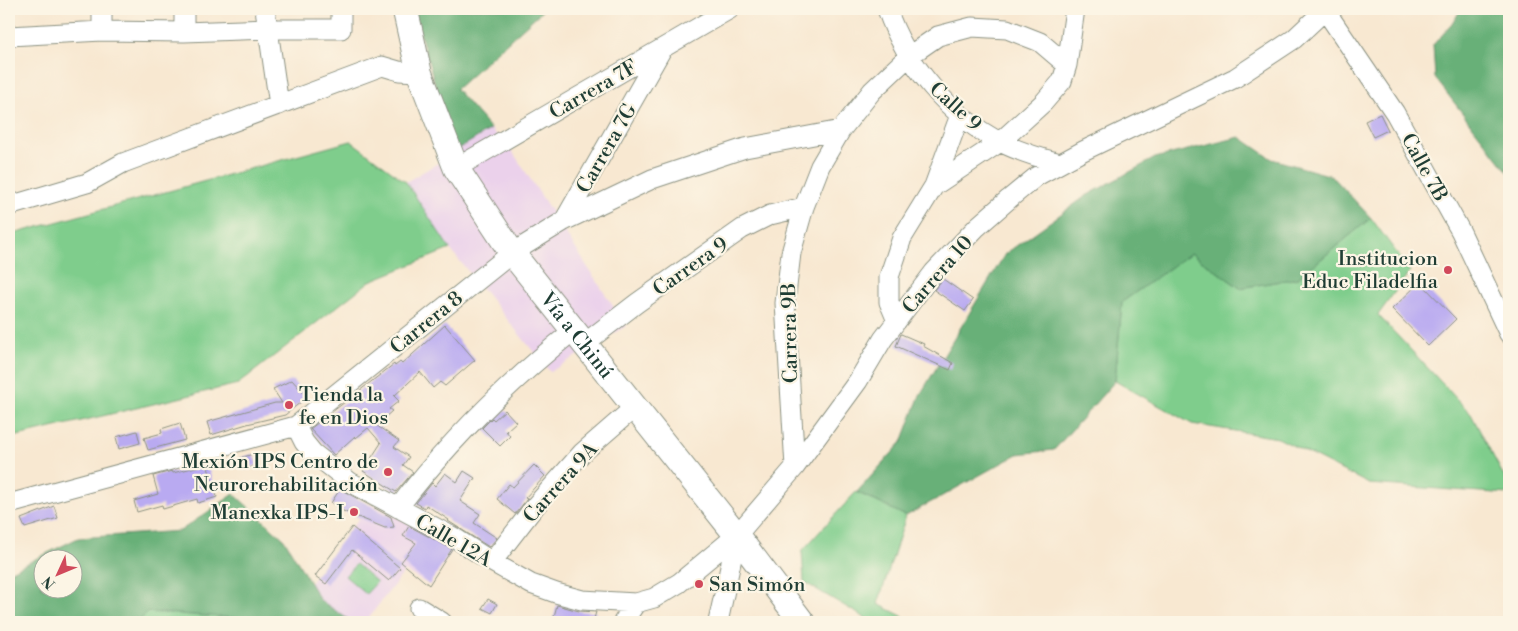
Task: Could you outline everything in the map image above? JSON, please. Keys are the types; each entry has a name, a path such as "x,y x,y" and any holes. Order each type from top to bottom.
{"main road":[{"name":"Vía a Chinú","path":"405,13 418,72 456,168 512,253 737,535 802,622"}],"street":[{"path":"102,9 102,31"},
{"path":"184,9 184,32"},
{"path":"265,9 279,105"},
{"path":"9,36 102,31 184,32 341,29 341,9"},
{"name":"Carrera 7F","path":"456,168 730,9"},
{"name":"Calle 9","path":"887,9 909,56 932,88 960,115 1000,142 1028,154 1060,163"},
{"path":"934,186 1000,142 1044,102 1062,81 1067,65 1075,9"},
{"name":"Carrera 10","path":"636,602 654,598 668,591 737,535 795,467 858,381 883,339 934,272 977,227 1008,199 1037,176 1060,163 1235,78 1294,39 1325,9"},
{"name":"Calle 7B","path":"1325,9 1396,114 1460,232 1509,334"},
{"path":"909,56 938,36 972,27 1007,29 1040,42 1067,65"},
{"name":"Carrera 7G","path":"564,221 662,48"},
{"name":"Carrera 9B","path":"795,467 785,303 791,253 804,207 820,166 841,130 872,91 909,56"},
{"path":"9,206 87,182 123,163 382,66 399,71 418,72"},
{"path":"897,320 889,302 888,276 902,238 934,186 960,115"},
{"name":"Carrera 8","path":"9,504 296,426 512,253 564,221 652,179 736,151 841,130"},
{"name":"Carrera 9","path":"398,508 435,462 496,398 532,364 661,286 742,228 770,215 804,207"},
{"name":"Carrera 9A","path":"492,562 536,505 582,453 635,407"},
{"name":"Calle 12A","path":"296,426 304,442 319,458 350,482 456,538 492,562 531,584 556,594 582,600 636,602"},
{"path":"718,622 737,535"},
{"path":"623,622 636,602"},
{"path":"419,608 442,622"}],"shaded area":[{"path":"491,129 512,151 626,326 550,372 450,249 406,182"},
{"path":"370,504 452,544 454,547 429,585 405,571 365,622 352,622 320,600 310,583"}],"green space":[{"path":"544,9 456,89 491,129 455,151 413,10"},
{"path":"1461,9 1509,9 1509,173 1435,78 1433,45 1452,24"},
{"path":"1240,137 1272,159 1332,176 1371,218 1298,278 1240,288 1191,253 1122,302 1115,381 1054,450 1018,454 906,516 857,492 902,442 920,395 1005,254 1086,196 1155,158"},
{"path":"351,141 406,182 450,249 370,281 238,384 9,438 9,235"},
{"path":"1371,218 1410,271 1378,315 1471,414 1509,486 1509,494 1369,484 1278,438 1192,424 1115,381 1122,302 1191,253 1240,288 1298,278"},
{"path":"856,492 906,516 878,604 914,622 872,622 804,582 802,551"},
{"path":"234,494 284,539 320,600 352,622 262,622 252,619 148,612 138,622 9,622 9,572 32,561 32,598 82,598 82,548 58,548 78,538 180,531"},
{"path":"356,564 377,582 366,594 345,576"},
{"path":"148,612 252,619 262,622 138,622"}],"building":[{"path":"1380,114 1388,130 1373,137 1365,121"},
{"path":"943,279 973,300 965,311 934,290"},
{"path":"1420,282 1456,319 1428,346 1392,309"},
{"path":"445,325 475,360 445,386 440,382 433,388 420,372 394,396 399,401 389,409 392,411 376,425 399,441 394,447 409,457 403,465 413,472 396,492 363,471 381,443 368,428 356,438 355,436 334,455 310,429 394,364 395,366 400,362 402,364"},
{"path":"901,334 924,344 923,346 953,363 950,370 896,346"},
{"path":"292,380 307,397 285,415 211,435 207,422 275,403 282,403 273,389"},
{"path":"505,410 516,422 506,431 510,436 500,446 482,428 492,418 494,420"},
{"path":"180,423 185,440 148,450 144,438 162,433 161,429"},
{"path":"137,431 140,443 119,449 116,437"},
{"path":"253,454 257,465 244,470 240,458"},
{"path":"207,464 217,497 198,503 197,499 163,509 162,505 137,512 134,501 158,494 153,476"},
{"path":"534,465 545,476 525,498 527,499 515,514 497,499 509,484 513,487"},
{"path":"464,471 475,478 460,501 480,514 474,523 497,538 489,547 426,505 425,508 416,503 432,483 435,486 445,473 457,482"},
{"path":"340,489 391,517 394,527 385,528 343,511 331,503"},
{"path":"54,506 58,518 25,528 21,519"},
{"path":"409,526 452,549 429,585 401,562 416,543 403,536"},
{"path":"352,527 400,568 389,581 352,550 326,584 315,576"},
{"path":"488,599 497,604 492,613 482,608"},
{"path":"557,605 579,611 596,612 593,622 553,620"}],"place":[{"name":"Institucion Educ Filadelfia","path":"1448,270"},
{"name":"Tienda la fe en Dios","path":"289,405"},
{"name":"Mexión IPS Centro de Neurorehabilitación","path":"388,472"},
{"name":"Manexka IPS-I","path":"354,512"},
{"name":"San Simón","path":"699,584"}]}
